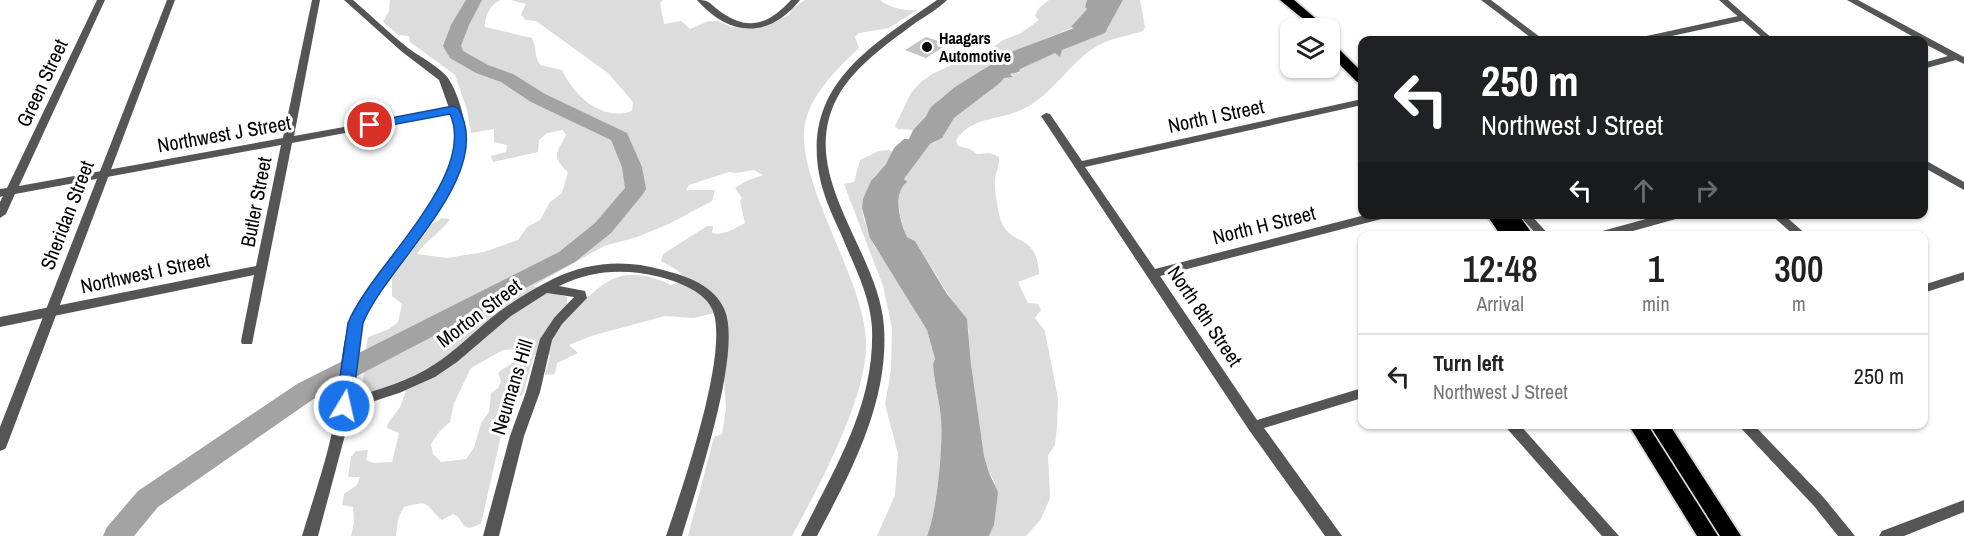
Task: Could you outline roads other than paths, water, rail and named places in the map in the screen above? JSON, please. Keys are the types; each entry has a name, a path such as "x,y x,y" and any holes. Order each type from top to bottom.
{"highway":[{"path":"1286,0 1303,18"},
{"path":"1286,0 1308,18"},
{"path":"1340,45 1358,60"},
{"path":"1340,58 1358,75"},
{"path":"1497,219 1506,231"},
{"path":"1513,219 1522,231"},
{"path":"1640,429 1708,536"},
{"path":"1661,429 1731,536"}],"street":[{"name":"Green Street","path":"0,214 6,192 101,0"},
{"name":"Sheridan Street","path":"0,445 171,0"},
{"name":"Butler Street","path":"247,341 316,0"},
{"path":"310,536 344,406 355,323 363,306 435,206 452,176 460,147 458,120 453,110 451,95 443,78 404,49 348,0"},
{"path":"701,0 714,14 729,23 743,26 773,22 785,15 796,0"},
{"path":"809,536 845,465 862,422 876,372 879,341 872,294 824,174 820,143 824,114 834,92 860,62 943,0"},
{"path":"1485,0 1534,36"},
{"path":"1723,0 1765,36"},
{"path":"1851,0 1918,36"},
{"path":"1660,36 1743,18"},
{"path":"1928,41 1961,59"},
{"path":"1928,65 1961,59"},
{"name":"North I Street","path":"1078,165 1358,103"},
{"name":"Northwest J Street","path":"6,192 453,110"},
{"name":"North 8th Street","path":"1046,116 1254,426 1334,536"},
{"path":"1928,165 1964,187"},
{"name":"North H Street","path":"1153,274 1366,219"},
{"path":"1528,219 1540,231"},
{"path":"1617,231 1661,219"},
{"path":"1781,219 1797,231"},
{"name":"Northwest I Street","path":"0,322 262,269"},
{"name":"Morton Street","path":"344,406 403,387 424,377 456,355 508,310 547,288 585,271 645,269 694,285 706,294 718,308 723,332 720,366 674,536"},
{"path":"1928,287 1964,276"},
{"name":"Neumans Hill","path":"491,536 517,436 533,392 546,339 558,321 581,298 581,294 547,288"},
{"path":"1254,426 1358,394"},
{"path":"1515,429 1611,536"},
{"path":"1749,429 1819,502 1847,536"},
{"path":"1887,536 1964,506"}],"waterway":[{"path":"117,536 148,499 306,391 567,257 603,228 636,189 632,167 620,137 538,98 507,78 482,69 456,54 452,46 460,25 474,0"}],"place":[{"name":"Haagars Automotive","path":"927,47"}]}
